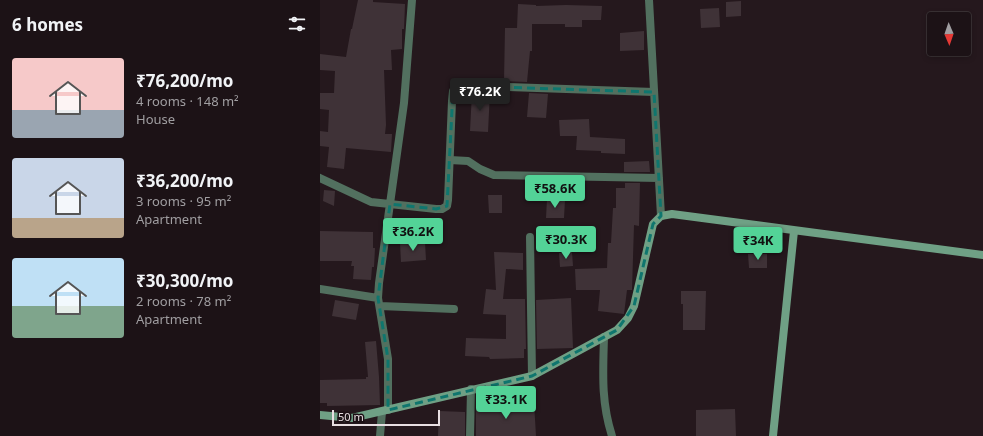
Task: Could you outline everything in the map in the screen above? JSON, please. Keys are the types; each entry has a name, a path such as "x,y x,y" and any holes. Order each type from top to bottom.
{"street":[{"path":"380,436 385,411 388,359 379,302 379,282 404,103 412,0"},
{"path":"649,0 661,216"},
{"path":"320,178 367,200 390,204 442,209 447,206 448,200 453,91 455,87 481,86 654,92"},
{"path":"450,160 468,161 480,169 494,175 659,178"},
{"path":"320,415 352,418 532,376 617,330 628,318 634,306 653,224 661,216 672,214 983,255"},
{"path":"773,436 794,231"},
{"path":"530,237 532,376"},
{"path":"320,289 379,302 454,309"},
{"path":"604,337 603,395 606,418 612,436"},
{"path":"470,436 471,390"}],"highlighted area":[{"path":"462,86 654,92 661,216 653,224 634,306 617,330 532,376 388,410 388,359 378,298 390,204 436,209 447,206 453,91"}],"building":[{"path":"358,0 373,0 373,2 405,4 404,29 402,29 402,49 391,50 392,70 384,70 385,134 392,134 391,152 346,148 344,169 327,167 329,147 320,146 320,131 328,132 329,110 320,109 320,93 334,93 335,71 320,70 320,54 346,57"},
{"path":"741,1 741,16 726,17 726,2"},
{"path":"518,4 536,6 602,6 601,20 582,20 582,27 565,27 565,24 532,24 532,51 530,51 527,82 504,81 505,28 517,28"},
{"path":"719,8 720,27 701,28 700,9"},
{"path":"644,31 644,50 620,51 620,33"},
{"path":"472,92 490,92 488,132 470,131"},
{"path":"529,93 548,94 546,118 527,117"},
{"path":"589,119 590,137 625,139 625,154 576,150 577,136 560,136 559,120"},
{"path":"649,161 650,172 624,172 624,162"},
{"path":"625,183 640,183 639,226 634,225 632,290 627,290 624,314 598,311 600,290 576,290 575,269 607,268 608,243 611,243 613,208 616,208 616,188 625,188"},
{"path":"324,190 335,191 334,206 323,201"},
{"path":"488,195 502,195 502,213 489,213"},
{"path":"547,199 565,200 564,218 546,218"},
{"path":"320,231 373,232 373,248 375,248 374,267 372,267 371,280 353,279 354,266 351,266 352,261 320,261"},
{"path":"425,242 426,260 401,262 400,243"},
{"path":"494,252 523,253 523,270 506,269 503,299 525,299 526,349 524,349 524,358 490,359 489,357 465,356 466,338 506,339 506,315 483,314 486,289 496,290"},
{"path":"572,252 573,266 560,267 559,253"},
{"path":"748,254 767,254 767,268 749,268"},
{"path":"681,291 706,291 705,330 683,330 683,304 681,304"},
{"path":"571,298 573,348 537,349 536,300"},
{"path":"335,300 359,304 356,320 332,316"},
{"path":"376,341 380,405 327,406 327,403 320,403 320,380 366,379 366,377 368,377 365,342"},
{"path":"534,402 536,436 476,436 476,406"},
{"path":"735,409 736,436 696,436 696,410"},
{"path":"439,411 465,412 465,436 438,436"}]}
